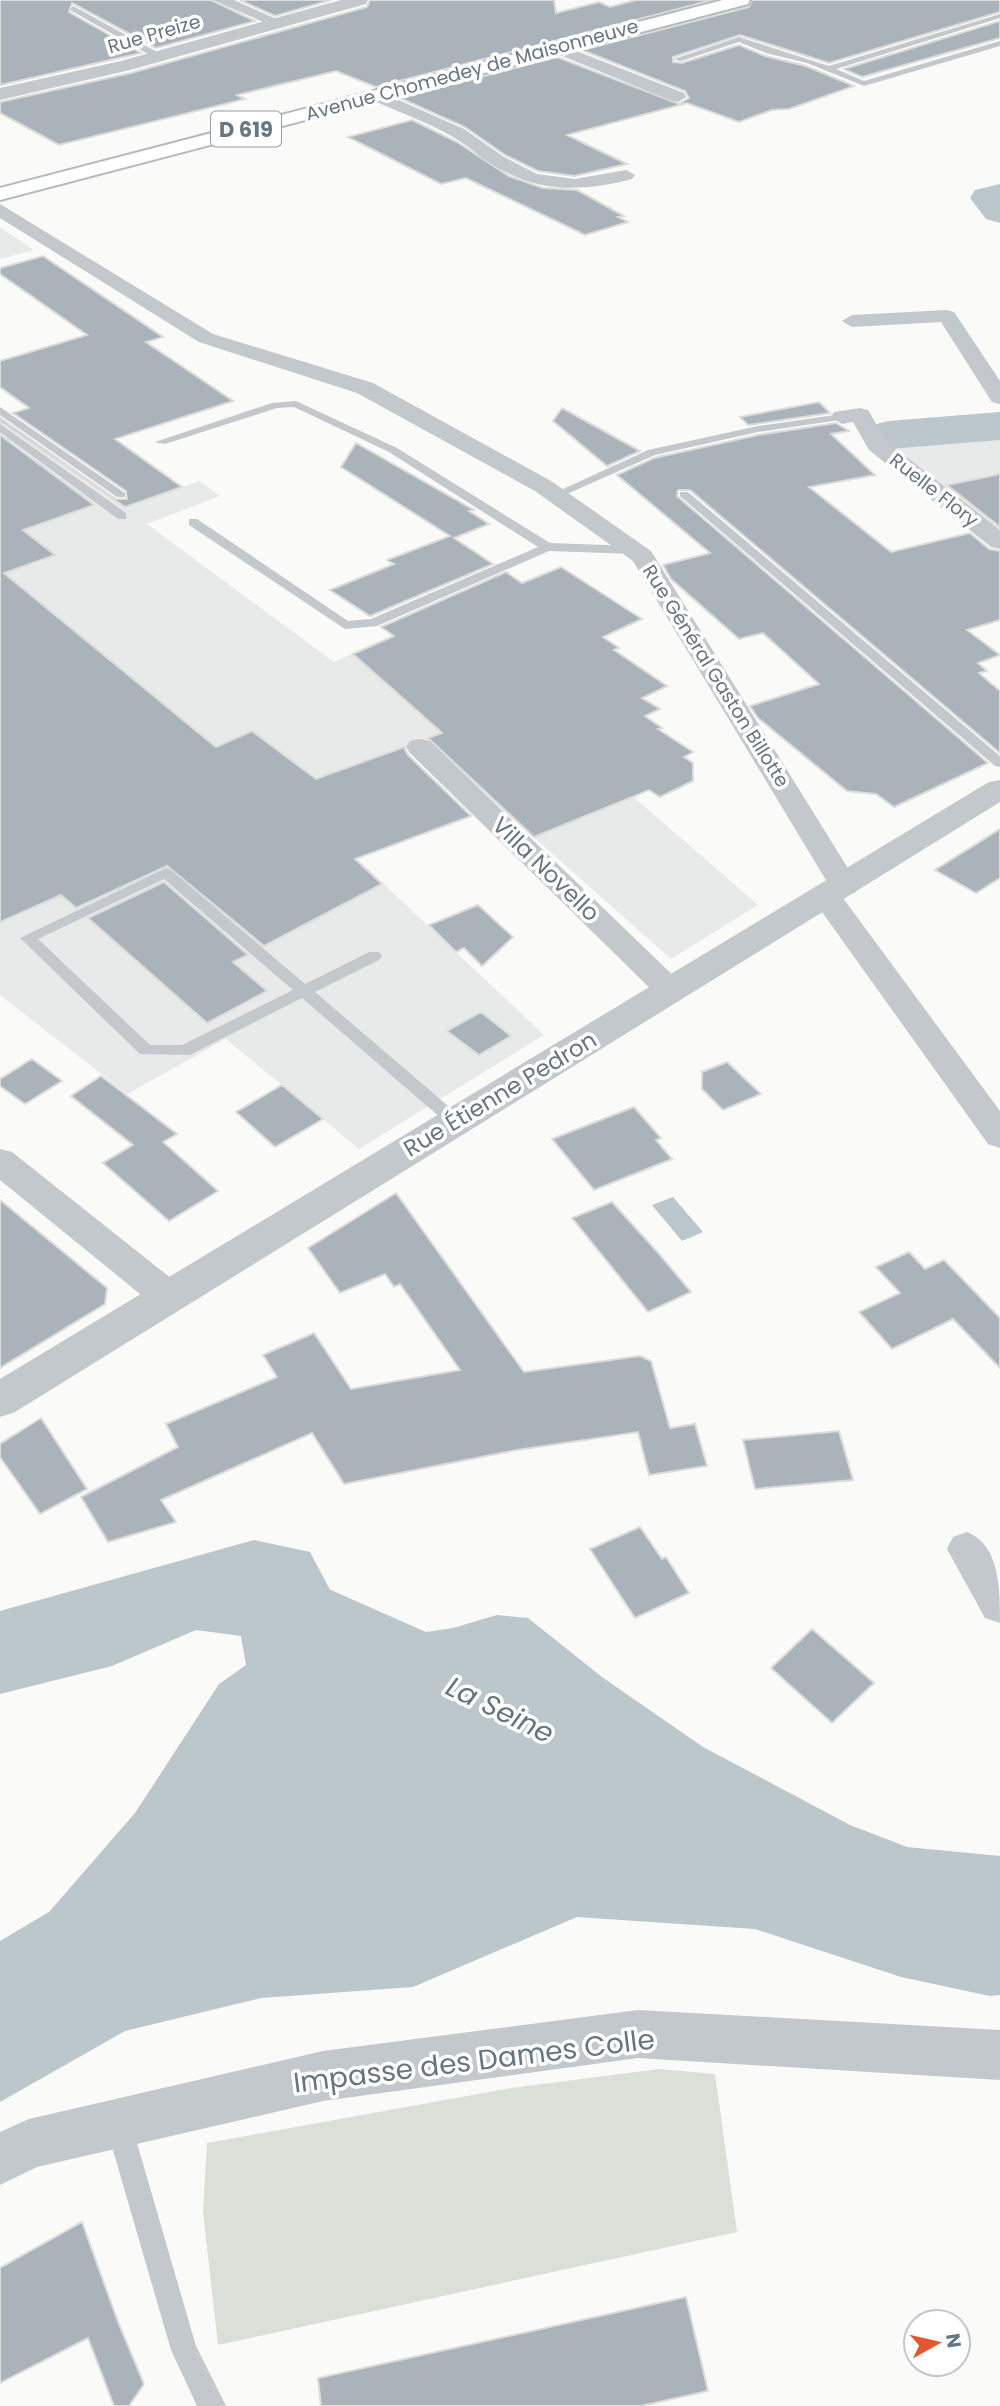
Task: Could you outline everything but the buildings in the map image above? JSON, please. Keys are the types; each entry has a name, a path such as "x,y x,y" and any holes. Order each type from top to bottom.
{"main road":[{"name":"D 619","path":"0,178 701,0"},
{"name":"Avenue Chomedey de Maisonneuve","path":"0,194 742,0"}],"street":[{"path":"222,0 275,22"},
{"name":"Rue Preize","path":"0,94 158,56 360,0"},
{"path":"556,48 678,97"},
{"path":"376,95 471,140 498,161 528,177 547,183 575,186 626,175"},
{"name":"Rue Général Gaston Billotte","path":"0,209 206,338 358,384 556,495 642,556 835,892 1000,1136"},
{"path":"852,320 947,316 1000,397"},
{"name":"Ruelle Flory","path":"842,417 860,415 877,445 1000,542"},
{"name":"Villa Novello","path":"420,747 671,991"},
{"name":"Rue Étienne Pedron","path":"0,1400 1000,789"},
{"path":"0,1161 169,1297"},
{"path":"967,1549 1000,1605"},
{"name":"Impasse des Dames Colle","path":"0,2160 29,2144 323,2076 638,2034 1000,2055"}],"lane":[{"path":"73,8 158,56"},
{"path":"829,69 1000,16"},
{"path":"678,59 739,39 864,83 1000,43"},
{"path":"161,442 276,405 296,404 393,450 547,547"},
{"path":"0,410 121,495"},
{"path":"556,495 652,452 758,429 842,417"},
{"path":"0,427 122,516"},
{"path":"684,494 1000,763"},
{"path":"193,522 345,625 373,624 547,547 634,550"},
{"path":"374,956 304,991 184,1051 146,1051 28,938 166,873 304,991 454,1121"},
{"path":"118,2123 184,2350 212,2406"}],"shaded area":[{"path":"0,227 34,250 0,259"},
{"path":"0,416 117,502 140,502 199,481 220,496 147,524 334,662 403,631 568,740 758,905 671,959 424,740 285,791 544,1035 359,1149 226,1039 127,1094 0,995"},
{"path":"994,429 1000,434 1000,540 883,447 886,438"},
{"path":"659,2069 715,2074 737,2232 218,2345 203,2212 207,2143 512,2088"}],"water":[{"path":"673,1197 703,1232 682,1241 652,1205"},
{"path":"254,1540 310,1552 338,1605 327,1611 342,1640 359,1642 453,1628 497,1615 528,1618 602,1677 703,1747 850,1825 907,1847 1000,1856 1000,1995 990,1996 901,1977 755,1929 577,1917 413,1987 261,1998 125,2031 0,2102 0,1941 49,1912 135,1813 219,1684 246,1665 241,1636 196,1630 112,1666 0,1694 0,1611"}],"waterway":[{"path":"1000,196 989,198 1000,211"},
{"path":"889,435 1000,426"},
{"name":"La Seine","path":"247,1591 446,1684"}]}
